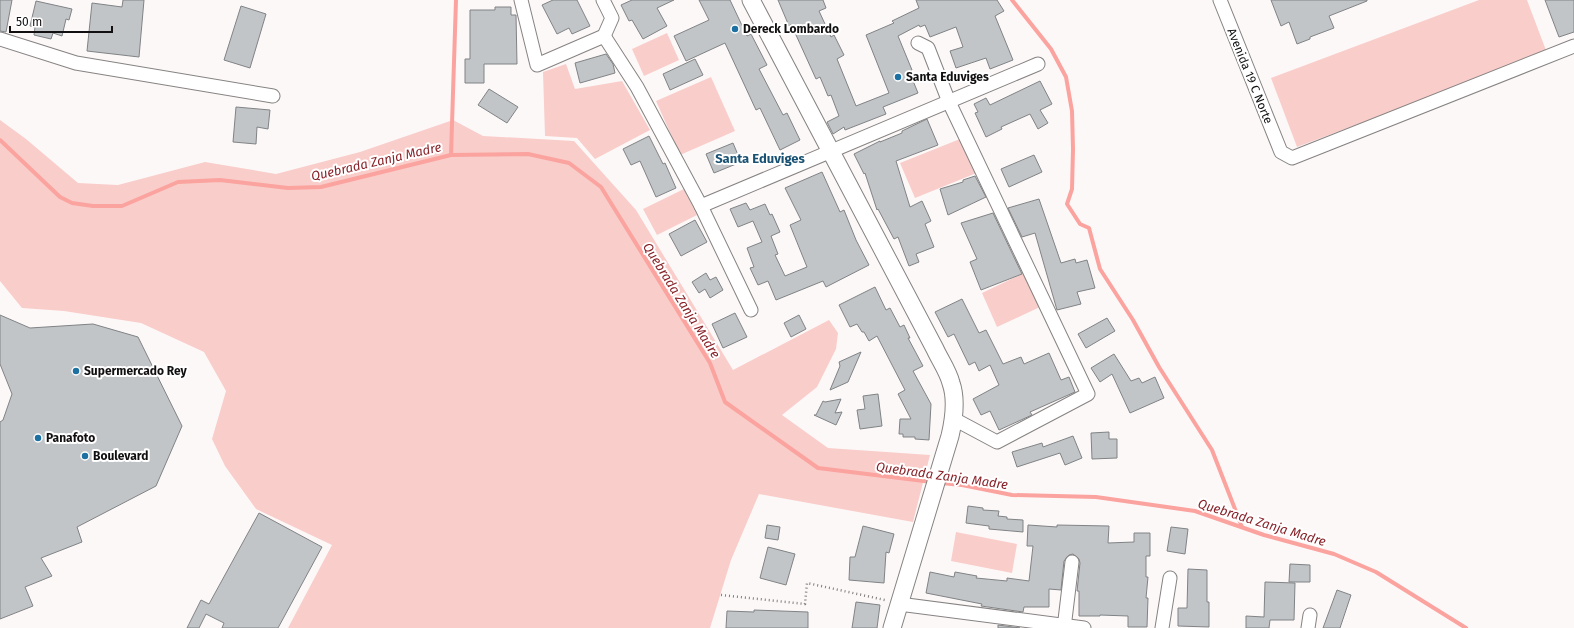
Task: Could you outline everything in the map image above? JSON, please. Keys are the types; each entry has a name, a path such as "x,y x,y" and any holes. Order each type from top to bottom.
{"street":[{"path":"521,0 537,65 604,36 612,18 603,0"},
{"path":"751,0 952,383 955,404 954,420 892,628"},
{"name":"Avenida 19 C Norte","path":"1220,0 1281,152 1292,158 1574,46"},
{"path":"604,36 637,87 701,206 751,310"},
{"path":"0,39 76,63 273,96"},
{"path":"918,43 928,48 949,102 1088,394 997,442 954,420"},
{"path":"701,206 1038,64"},
{"path":"1064,627 1072,562"},
{"path":"1162,628 1170,578"},
{"path":"899,604 1064,627 1084,628"}],"path":[{"path":"721,595 805,604 807,583 899,604"}],"shaded area":[{"path":"1479,0 1527,0 1547,53 1297,147 1271,78"},
{"path":"667,33 679,60 644,76 632,49"},
{"path":"566,64 575,89 622,81 650,130 595,159 577,138 545,136 543,72"},
{"path":"711,77 735,131 680,155 656,101"},
{"path":"0,120 26,139 78,183 118,185 205,162 276,174 360,152 453,120 483,136 574,141 636,210 733,370 829,320 838,333 836,349 817,387 782,415 828,448 930,455 913,522 759,494 731,560 710,628 288,628 332,545 256,509 225,466 212,439 226,391 204,352 141,323 64,311 22,308 0,281"},
{"path":"965,137 979,172 915,198 900,163"},
{"path":"684,189 697,215 657,235 643,209"},
{"path":"1024,273 1040,307 997,327 982,293"},
{"path":"956,532 1017,544 1012,573 951,561"}],"building":[{"path":"0,0 12,0 6,32 0,31"},
{"path":"123,0 144,0 139,57 87,51 92,3 122,7"},
{"path":"553,0 577,0 590,26 572,34 569,28 557,34 542,5"},
{"path":"632,0 674,0 657,8 667,26 643,39 632,20 629,21 621,5"},
{"path":"699,0 730,0 747,36 751,34 767,65 759,69 783,115 787,113 800,140 780,150 760,108 756,110 725,43 686,61 674,36 709,20"},
{"path":"778,0 823,0 826,8 819,11 831,37 834,35 844,55 837,59 856,106 889,93 866,35 894,23 892,21 919,8 916,0 997,0 1004,11 995,16 1013,60 990,69 986,58 956,68 950,51 963,47 956,27 930,37 925,25 920,27 919,25 898,36 912,70 909,71 918,93 883,107 886,114 845,130 844,127 833,134 827,122 839,116 831,95 828,96 820,77 816,79 791,24 789,26"},
{"path":"1271,0 1367,1 1329,16 1334,28 1310,37 1310,39 1297,44 1289,22 1281,26"},
{"path":"1545,0 1574,0 1574,32 1559,37"},
{"path":"36,1 72,9 69,20 66,19 62,36 53,33 51,39 34,35 35,27 30,26"},
{"path":"241,6 266,14 250,68 224,60"},
{"path":"495,7 511,7 511,15 516,15 517,64 484,64 484,83 465,83 465,59 470,59 470,10 495,10"},
{"path":"606,54 613,64 615,73 580,83 575,63"},
{"path":"695,59 703,75 670,90 663,74"},
{"path":"1040,81 1052,104 1040,110 1048,123 1038,129 1030,114 1001,127 1002,129 986,137 975,113 978,112 974,104 986,98 990,105"},
{"path":"489,89 518,107 507,123 478,105"},
{"path":"236,107 270,110 268,129 257,127 256,144 233,142"},
{"path":"927,119 938,145 896,161 910,207 922,201 931,221 925,224 934,247 916,254 919,262 909,266 898,237 894,239 878,209 877,210 865,173 864,174 854,154 880,141 902,133 902,131"},
{"path":"649,136 663,164 665,163 676,188 656,197 640,161 631,165 623,149"},
{"path":"733,143 741,162 714,173 706,154"},
{"path":"1034,155 1042,172 1009,187 1001,169"},
{"path":"822,172 840,212 844,210 856,240 869,265 826,287 823,281 776,300 768,281 758,285 750,268 754,267 747,248 762,242 753,221 738,227 730,209 746,203 750,210 765,204 770,215 772,214 780,232 771,236 778,254 775,255 785,276 807,267 790,225 801,220 785,188"},
{"path":"975,176 986,197 948,215 940,189 963,182 963,180"},
{"path":"1039,199 1061,263 1075,259 1076,263 1087,260 1095,288 1077,292 1081,304 1057,310 1035,233 1022,237 1008,208"},
{"path":"993,213 1022,274 981,290 970,262 977,259 961,223"},
{"path":"695,220 707,242 681,256 669,234"},
{"path":"706,273 710,280 716,277 723,290 710,298 705,289 699,293 692,282"},
{"path":"875,287 886,310 890,308 900,327 904,325 910,338 908,338 923,366 913,371 931,404 929,440 915,439 915,437 903,437 903,434 899,434 900,419 911,419 898,394 905,390 877,336 869,341 857,324 850,327 839,305"},
{"path":"962,299 979,333 986,330 1003,364 1021,357 1024,364 1049,353 1061,380 1069,377 1075,392 1030,412 1032,415 999,430 990,411 981,415 973,399 999,385 990,365 979,371 975,362 969,365 954,334 948,337 935,312"},
{"path":"735,313 747,337 723,348 712,324"},
{"name":"Boulevard","path":"0,315 30,328 93,324 138,337 182,426 156,486 77,527 82,542 41,558 52,576 25,587 33,606 0,619 0,422 3,420 12,394 0,364"},
{"path":"799,315 806,329 791,337 784,323"},
{"path":"1107,318 1115,331 1086,348 1078,334"},
{"path":"861,352 848,382 830,390 840,366 839,362"},
{"path":"1114,354 1131,381 1139,378 1142,383 1155,377 1164,398 1130,413 1112,374 1100,382 1091,368"},
{"path":"878,394 882,426 860,429 857,410 865,409 863,396"},
{"path":"841,399 835,413 842,412 836,425 814,415 816,415 823,401 825,402"},
{"path":"1109,432 1109,439 1117,439 1117,458 1092,459 1091,433"},
{"path":"1073,436 1082,458 1065,465 1060,453 1017,467 1012,452 1042,443 1043,447"},
{"path":"968,506 983,508 983,510 999,511 998,516 1007,517 1007,519 1023,520 1023,532 989,529 989,526 966,523"},
{"path":"259,513 322,547 278,628 222,628 224,623 206,614 199,628 187,628 201,600 209,604"},
{"path":"767,525 780,527 778,540 765,538"},
{"path":"1028,525 1057,527 1057,525 1109,526 1108,543 1134,542 1134,533 1150,533 1150,556 1146,556 1146,577 1148,577 1146,598 1148,598 1147,627 1128,627 1128,616 1079,616 1079,591 1077,591 1080,563 1079,559 1073,554 1069,555 1064,561 1061,590 1049,589 1049,607 1024,607 1023,612 981,606 982,604 926,593 930,572 954,577 955,572 977,576 976,578 1007,581 1007,578 1029,581 1033,546 1027,546"},
{"path":"863,526 894,534 889,553 886,552 884,583 849,580 850,557 855,557"},
{"path":"1171,527 1188,529 1185,554 1167,551"},
{"path":"768,547 795,554 786,585 760,578"},
{"path":"1290,564 1310,565 1310,582 1289,582"},
{"path":"1188,569 1207,570 1209,627 1178,626 1178,608 1187,608"},
{"path":"1265,582 1295,583 1294,620 1270,620 1269,628 1246,628 1246,616 1264,617"},
{"path":"1337,590 1351,595 1340,628 1323,628"},
{"path":"856,602 880,605 877,628 852,628"},
{"path":"754,610 808,612 808,628 726,628 727,611 754,612"},
{"path":"998,625 1020,628 998,628"}],"waterway":[{"path":"451,155 456,0"},
{"path":"1012,0 1051,49 1066,77 1072,111 1073,149 1072,189 1067,204 1080,224 1089,228 1100,269 1133,320 1159,367 1212,450 1242,527"},
{"name":"Quebrada Zanja Madre","path":"0,140 60,197 72,203 93,206 122,206 178,182 220,180 288,188 321,187 451,155 528,154 569,163 601,187 710,363 725,402 818,468 932,482"},
{"name":"Quebrada Zanja Madre","path":"941,483 962,485 1012,495 1096,497 1195,511 1264,535 1334,554 1376,572 1466,628"}],"place":[{"name":"Dereck Lombardo","path":"735,29"},
{"name":"Santa Eduviges","path":"898,77"},
{"name":"Supermercado Rey","path":"76,371"},
{"name":"Panafoto","path":"38,438"},
{"name":"Boulevard","path":"85,456"}],"district":[{"name":"Santa Eduviges","path":"760,158"}]}
